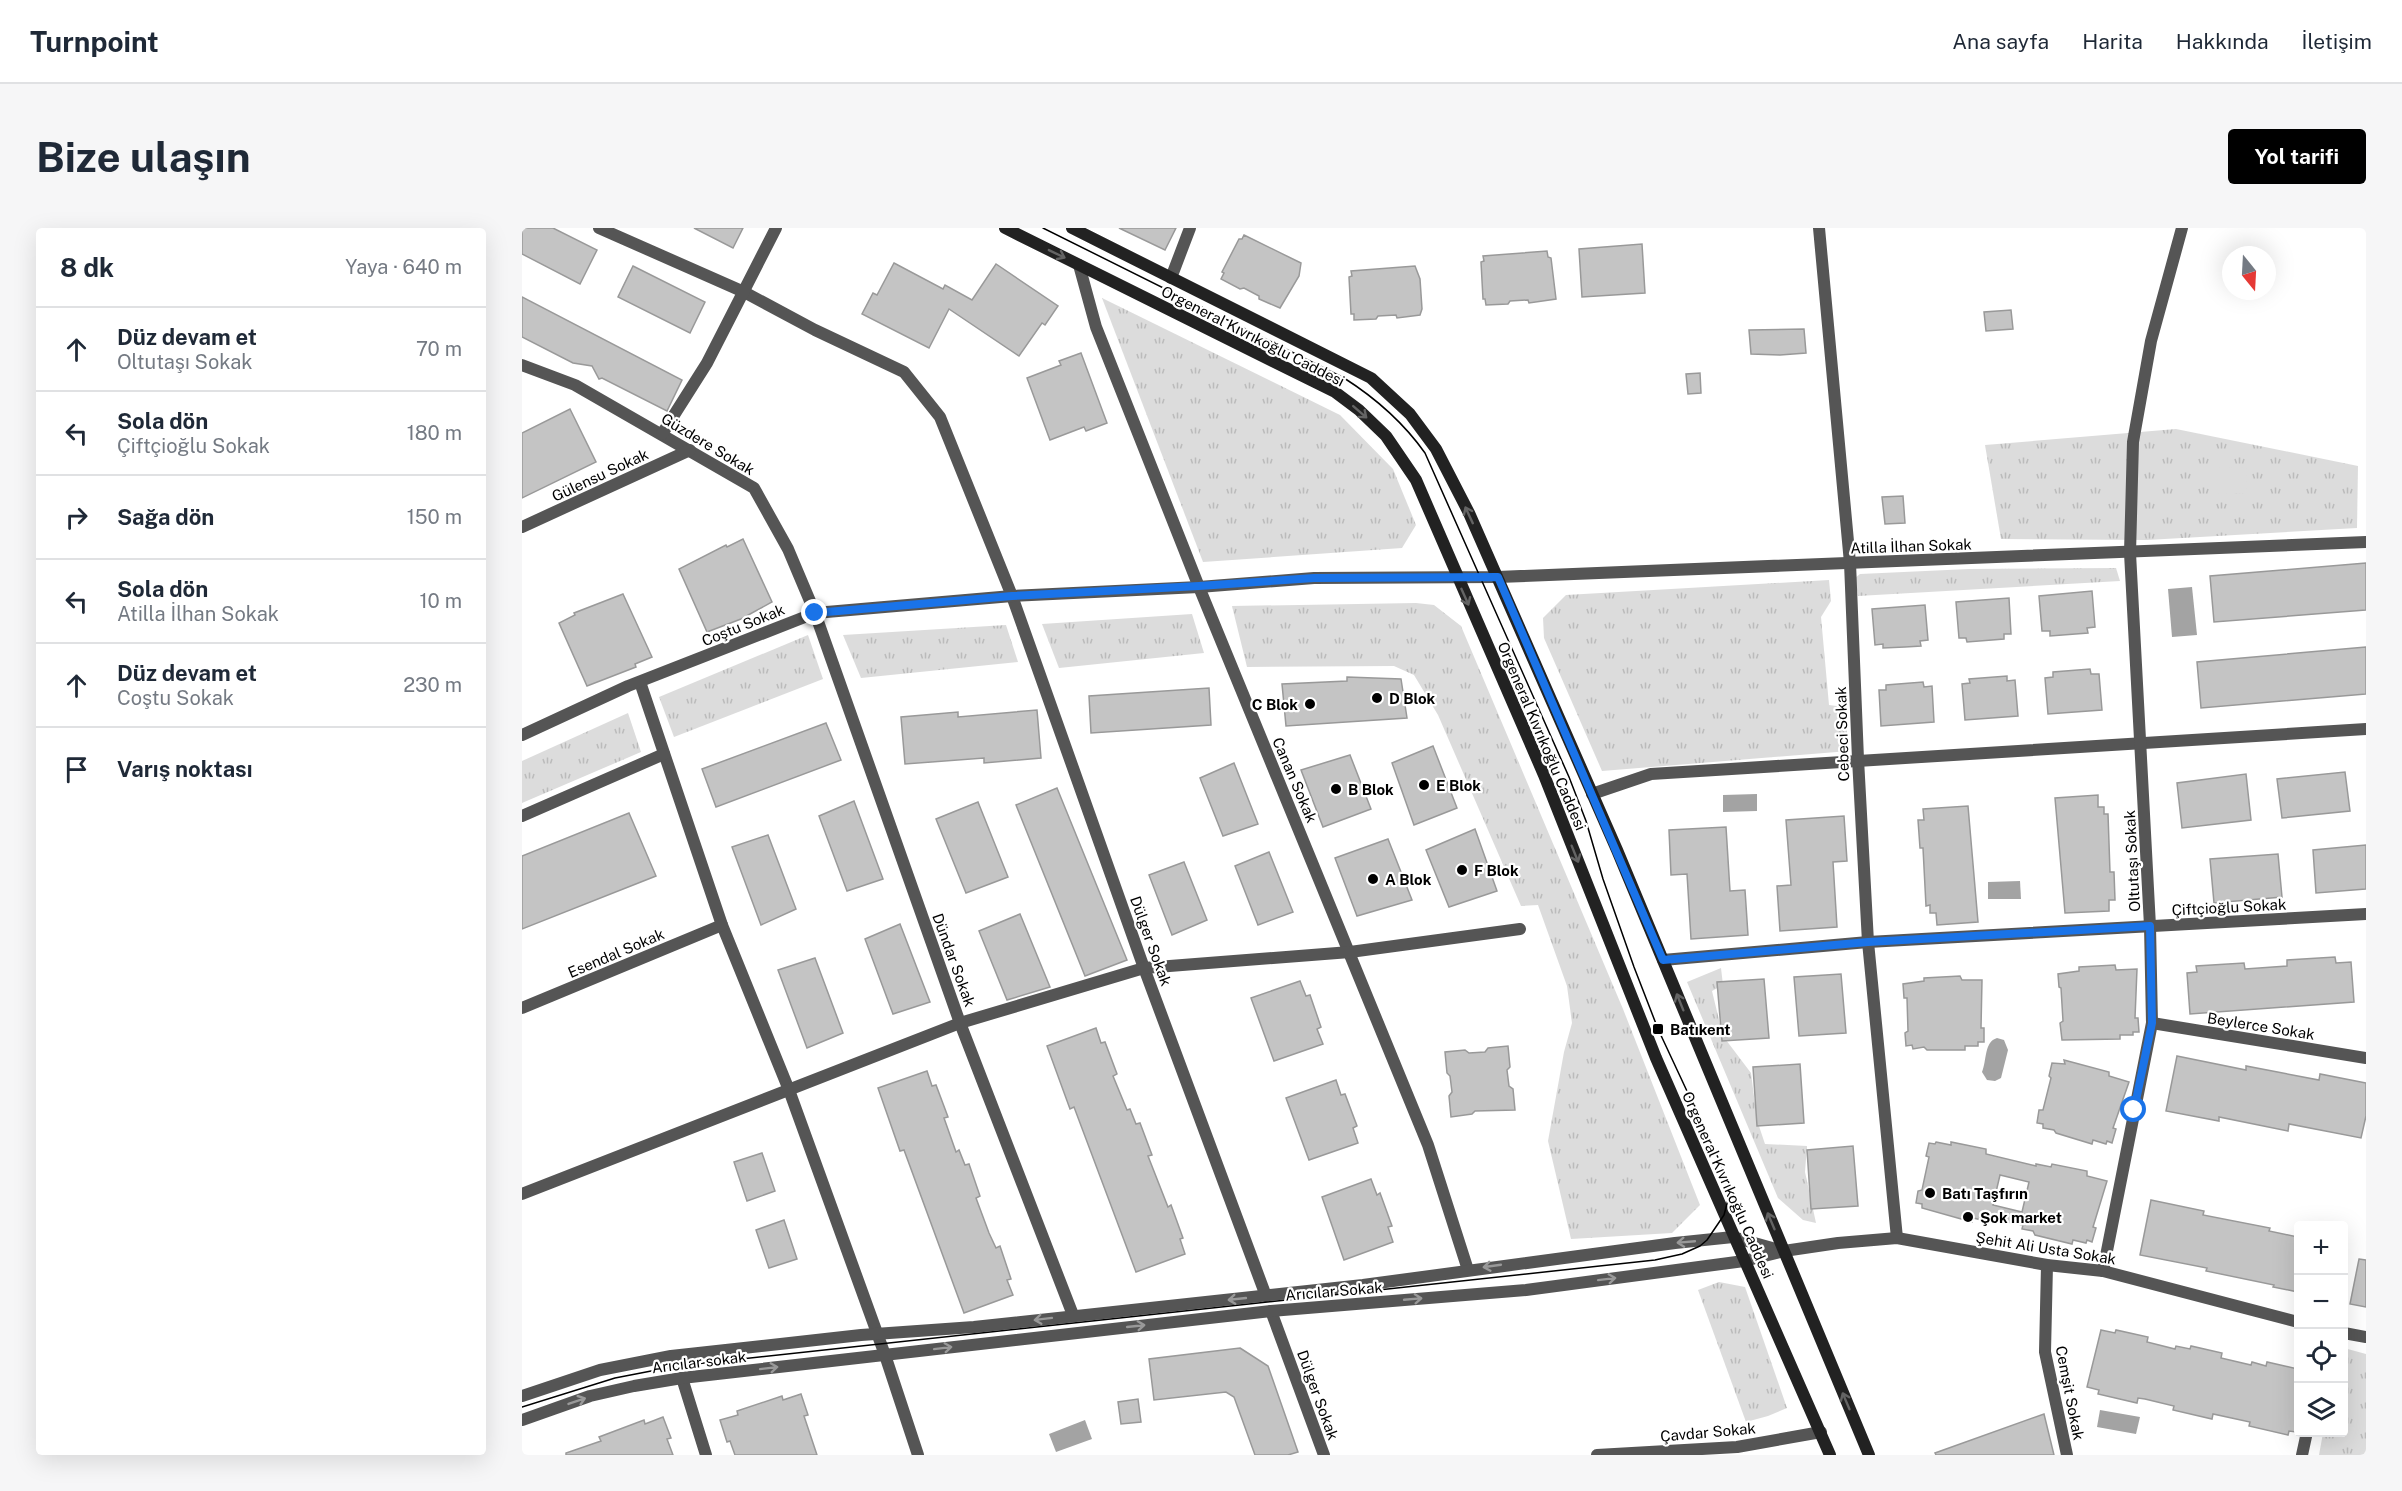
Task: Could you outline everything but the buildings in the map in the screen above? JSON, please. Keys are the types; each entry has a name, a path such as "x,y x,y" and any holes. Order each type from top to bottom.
{"main road":[{"name":"Orgeneral Kıvrıkoğlu Caddesi","path":"1005,228 1335,392 1359,410 1386,436 1416,480 1456,577 1544,775 1656,1058 1830,1455"},
{"path":"1072,228 1371,378 1402,406 1436,449 1498,577 1592,794 1869,1455"}],"street":[{"name":"Dülger Sokak","path":"599,228 744,292 815,330 904,372 940,417 1012,596 1144,968 1266,1296"},
{"path":"662,434 707,363 776,228"},
{"path":"1171,278 1190,228"},
{"name":"Cebeci Sokak","path":"1819,228 1850,563 1857,759 1868,942 1896,1238"},
{"name":"Oltutaşı Sokak","path":"2103,1271 2152,1023 2150,926 2130,553 2133,442 2151,341 2182,228"},
{"name":"Canan Sokak","path":"1080,265 1096,327 1199,586 1428,1145 1468,1270"},
{"name":"Güzdere Sokak","path":"522,365 575,385 754,488 788,549 815,613"},
{"name":"Gülensu Sokak","path":"522,527 690,450"},
{"name":"Atilla İlhan Sokak","path":"1456,577 2130,553 2366,542"},
{"name":"Coştu Sokak","path":"522,735 640,682 815,613 1012,596 1314,578 1456,577"},
{"name":"Dündar Sokak","path":"815,613 960,1023 1073,1315"},
{"path":"640,682 722,925 789,1090 885,1354 918,1455"},
{"path":"1592,794 1651,774 1857,759 2366,729"},
{"path":"522,816 664,754"},
{"name":"Çiftçioğlu Sokak","path":"1663,960 1868,942 2366,914"},
{"name":"Esendal Sokak","path":"522,1008 722,925"},
{"path":"522,1194 960,1023 1144,968 1350,952 1521,929"},
{"name":"Beylerce Sokak","path":"2152,1023 2366,1058"},
{"path":"522,1396 600,1370 671,1356 876,1334 975,1327 1363,1285 1675,1242 1733,1237 1784,1251"},
{"name":"Şehit Ali Usta Sokak","path":"1784,1251 1896,1238 2047,1265 2103,1271 2294,1321"},
{"name":"Arıcılar Sokak","path":"885,1354 1272,1311 1526,1290 1744,1261 1784,1251"},
{"name":"Cemşit Sokak","path":"2047,1265 2045,1352 2067,1455"},
{"name":"Dülger Sokak","path":"1272,1311 1324,1455"},
{"path":"2348,1334 2366,1337"},
{"name":"Arıcılar sokak","path":"522,1420 590,1396 634,1386 681,1378 885,1354"},
{"path":"681,1378 706,1455"},
{"name":"Çavdar Sokak","path":"1597,1455 1739,1451 1821,1432"},
{"path":"2302,1455 2306,1437"}],"green space":[{"path":"1102,298 1340,415 1393,469 1416,525 1402,548 1203,562"},
{"path":"2176,429 2358,466 2357,528 2147,540 2001,539 1985,445"},
{"path":"2214,467 2247,468 2246,494 2214,493"},
{"path":"2116,568 2120,581 1858,596 1855,578 1860,574 1969,569"},
{"path":"1829,580 1831,601 1821,617 1829,705 1844,707 1849,751 1602,771 1544,638 1543,618 1566,595"},
{"path":"1416,603 1434,605 1461,626 1623,1009 1700,1205 1672,1233 1571,1239 1548,1141 1564,1052 1572,1023 1567,986 1538,905 1521,906 1438,715 1414,675 1394,666 1247,667 1232,606"},
{"path":"1192,614 1204,653 1059,668 1042,624"},
{"path":"1006,625 1018,662 861,678 843,635"},
{"path":"808,635 823,679 674,737 659,697"},
{"path":"628,713 641,752 522,803 522,761"},
{"path":"1721,968 1723,985 1712,991 1723,1036 1751,1073 1757,1120 1765,1144 1807,1146 1805,1172 1816,1223 1803,1220 1778,1198 1687,982"},
{"path":"1719,1282 1745,1287 1787,1408 1746,1422 1698,1290"},
{"path":"2348,1349 2366,1354 2366,1455 2319,1455 2322,1437 2348,1437"}],"shaded area":[{"path":"2192,587 2197,635 2172,637 2168,589"},
{"path":"1757,794 1757,811 1723,812 1723,795"},
{"path":"2020,881 2021,899 1988,899 1988,882"},
{"path":"1997,1038 2004,1040 2008,1050 2001,1078 1995,1081 1987,1080 1982,1072 1986,1052 1990,1043"},
{"path":"2100,1410 2140,1417 2136,1434 2097,1427"},
{"path":"1085,1420 1092,1439 1056,1452 1049,1434"}],"tram line":[{"path":"522,1407 615,1378 677,1366 1655,1260 1682,1254 1700,1246 1707,1240 1724,1215 1729,1196 1721,1164 1658,1029 1634,967 1603,879 1586,821 1569,777 1425,453 1389,412 1344,378 1043,228"}],"place":[{"name":"D Blok","path":"1377,698"},
{"name":"C Blok","path":"1310,704"},
{"name":"E Blok","path":"1424,785"},
{"name":"B Blok","path":"1336,789"},
{"name":"F Blok","path":"1462,870"},
{"name":"A Blok","path":"1373,879"},
{"name":"Batıkent","path":"1658,1029"},
{"name":"Batı Taşfırın","path":"1930,1193"},
{"name":"Şok market","path":"1968,1217"}],"route":[{"path":"815,613 1012,596 1314,578 1498,577 1663,960 1868,942 2150,926 2152,1023 2134,1110"}]}
